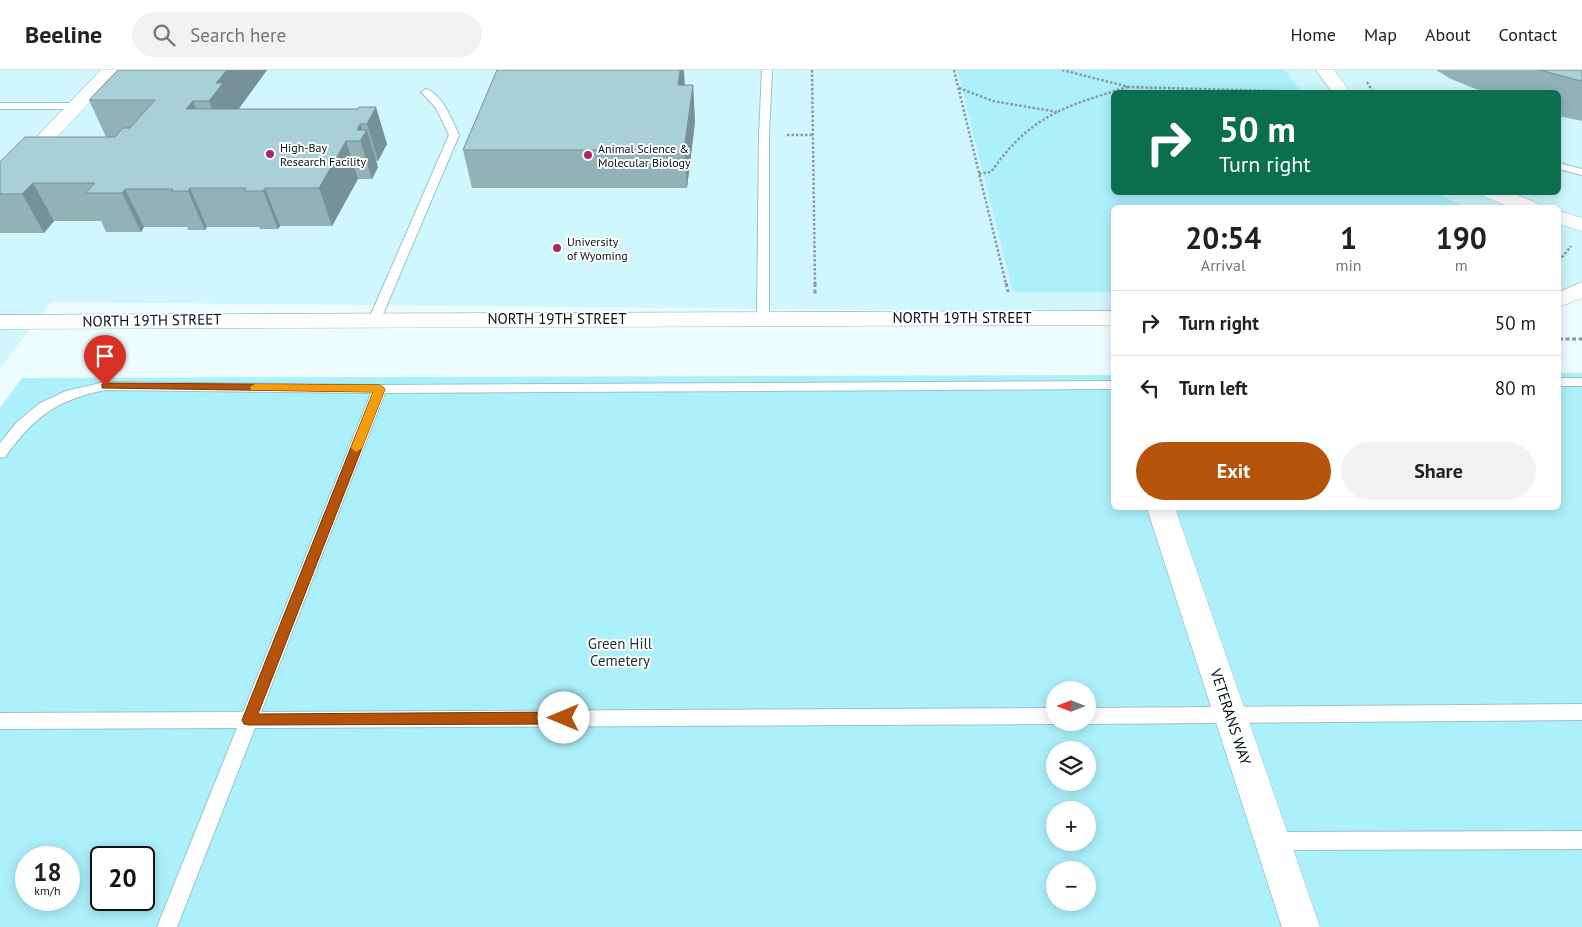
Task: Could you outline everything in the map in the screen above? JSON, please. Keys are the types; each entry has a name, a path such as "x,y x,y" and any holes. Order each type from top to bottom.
{"street":[{"path":"0,186 111,70"},
{"path":"1325,70 1339,90"},
{"path":"1498,195 1524,205"},
{"path":"1561,219 1575,232"},
{"path":"1561,299 1582,289"},
{"name":"NORTH 19TH STREET","path":"0,322 376,319 1111,318"},
{"name":"VETERANS WAY","path":"1163,510 1301,927"}],"lane":[{"path":"763,318 764,135 767,70"},
{"path":"376,319 454,135 440,107 426,92"},
{"path":"0,106 77,106"},
{"path":"1561,167 1582,172"},
{"path":"1561,382 1582,382"},
{"path":"0,453 31,415 52,401 77,391 105,386 380,389 1111,385"},
{"path":"166,927 380,389"},
{"path":"1096,716 1582,712"},
{"path":"0,721 1046,716"},
{"path":"1273,841 1582,840"}],"path":[{"path":"812,70 815,318"},
{"path":"954,70 1014,317"},
{"path":"1062,70 1129,87 1206,90"},
{"path":"1120,90 1129,87"},
{"path":"959,88 993,101 1058,112"},
{"path":"979,174 991,172 1010,146 1030,128 1058,112 1111,93"},
{"path":"1561,258 1571,246 1575,232"},
{"path":"1561,339 1582,339"}],"shaded area":[{"name":"University of Wyoming","path":"0,70 1582,70 1582,289 1561,299 1561,205 1111,205 1111,312 51,302 0,368"}],"green space":[{"path":"957,70 1285,70 1300,90 1111,90 1111,195 1440,195 1462,205 1111,205 1111,292 1013,292"},
{"name":"Green Hill Cemetery","path":"1561,373 1582,373 1582,927 0,927 0,408 22,378 1111,375 1111,510 1561,510"}],"building":[{"path":"118,70 227,70 216,83 223,83 209,101 193,101 186,109 358,109 359,107 376,107 367,124 360,124 357,130 367,130 360,141 346,141 319,188 265,188 263,191 244,191 246,188 190,188 188,191 171,191 173,189 125,189 122,193 86,193 95,183 33,183 22,194 0,194 0,162 25,137 115,137 123,128 130,128 155,100 89,100"},
{"name":"Animal Science & Molecular Biology","path":"497,70 680,70 678,85 693,85 684,150 463,150"},
{"path":"1540,70 1582,70 1582,81 1573,79"}],"slow traffic":[{"path":"255,387 380,389 356,448"}],"place":[{"name":"High-Bay Research Facility","path":"270,154"},
{"name":"Animal Science & Molecular Biology","path":"588,155"},
{"name":"University of Wyoming","path":"557,248"}],"route":[{"path":"105,386 380,389 249,720 564,718"}]}
